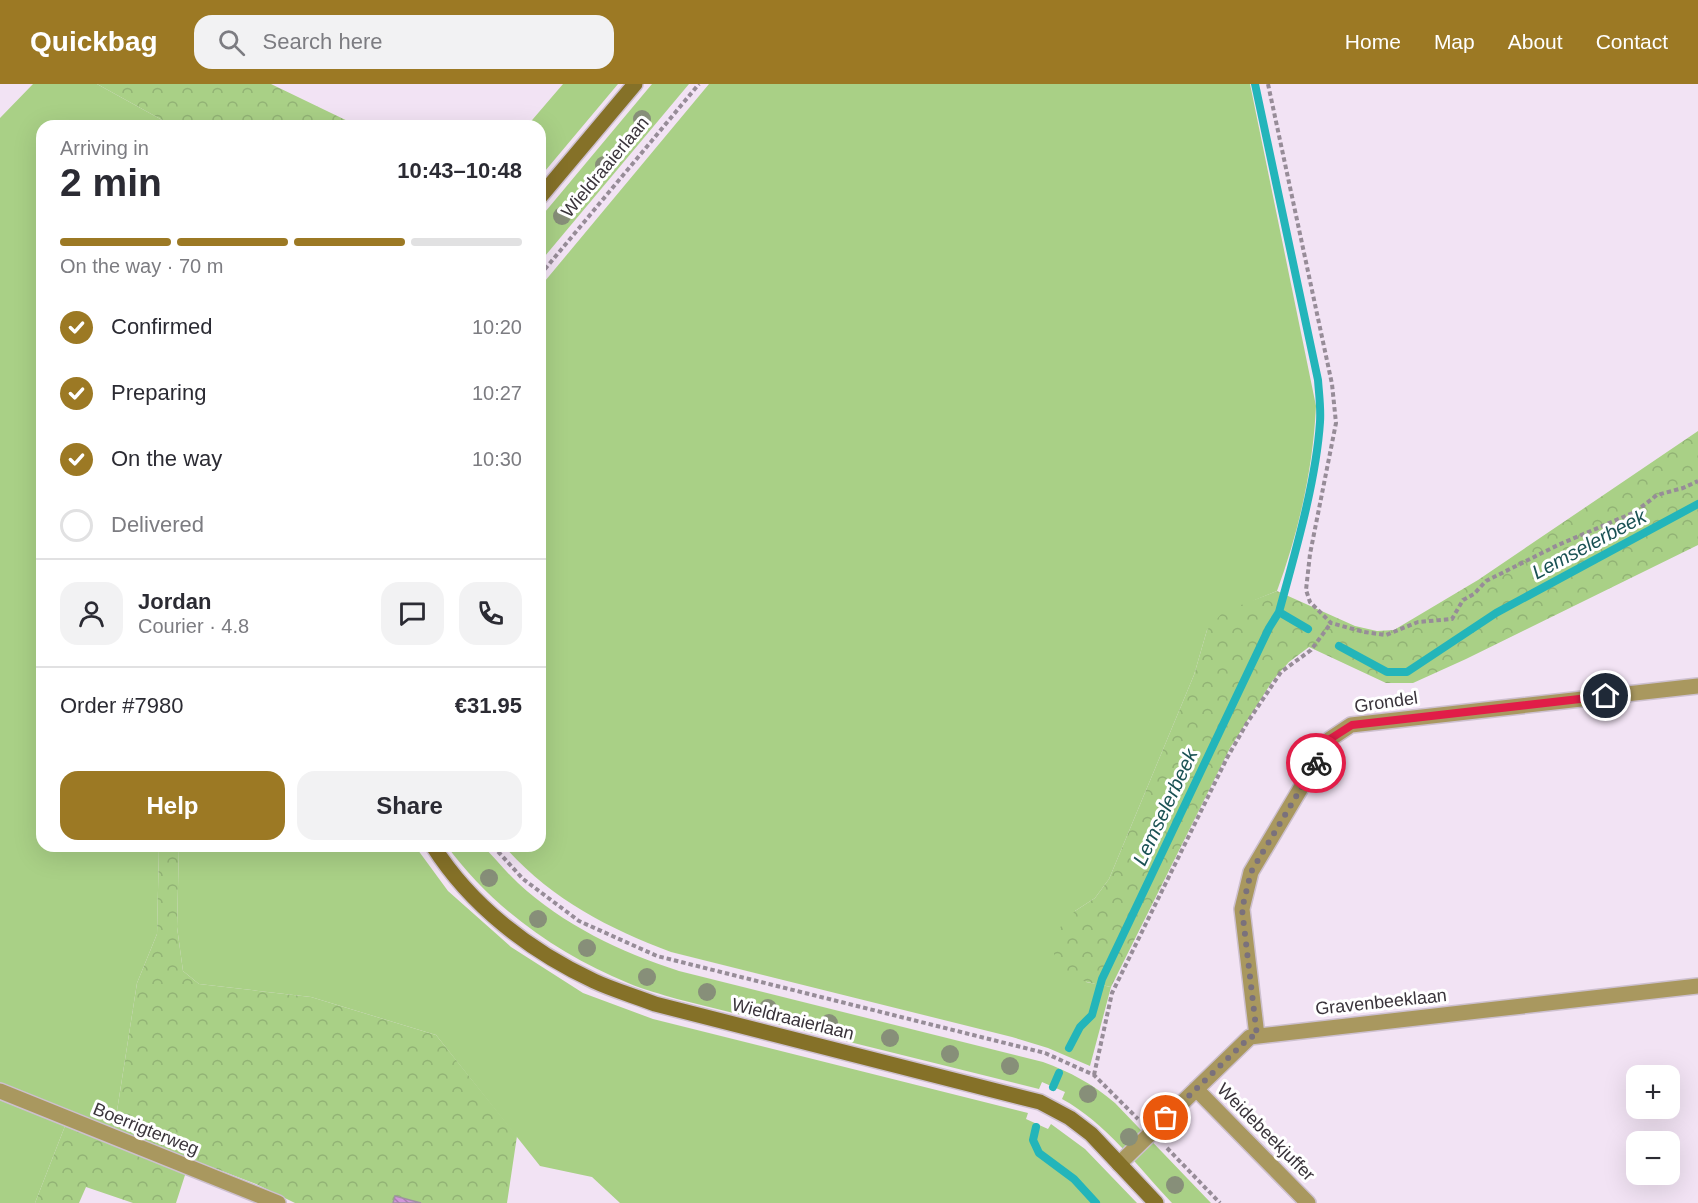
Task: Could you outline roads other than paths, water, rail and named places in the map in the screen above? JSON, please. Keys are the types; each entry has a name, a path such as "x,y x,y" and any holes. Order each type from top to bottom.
{"street":[{"name":"Wieldraaierlaan","path":"546,190 635,84"},
{"name":"Grondel","path":"1257,1036 1242,909 1251,872 1330,739 1352,725 1698,686"},
{"name":"Wieldraaierlaan","path":"437,852 479,904 509,929 549,956 595,981 655,1004 1040,1102 1070,1118 1092,1134 1156,1203"},
{"name":"Gravenbeeklaan","path":"1119,1164 1250,1037 1698,986"},
{"name":"Weidebeekjuffer","path":"1196,1089 1308,1203"},
{"name":"Boerrigterweg","path":"0,1091 278,1203"}],"waterway":[{"path":"1255,84 1318,380 1320,406 1314,469 1298,542 1279,612"},
{"name":"Lemselerbeek","path":"1339,646 1387,672 1407,672 1496,613 1698,504"},
{"name":"Lemselerbeek","path":"1069,1048 1080,1027 1092,1015 1102,979 1269,628 1279,612 1308,629"},
{"name":"Lemselerbeek","path":"1053,1087 1059,1073"},
{"name":"Lemselerbeek","path":"1036,1127 1033,1140 1039,1153 1074,1179 1096,1203"}]}
